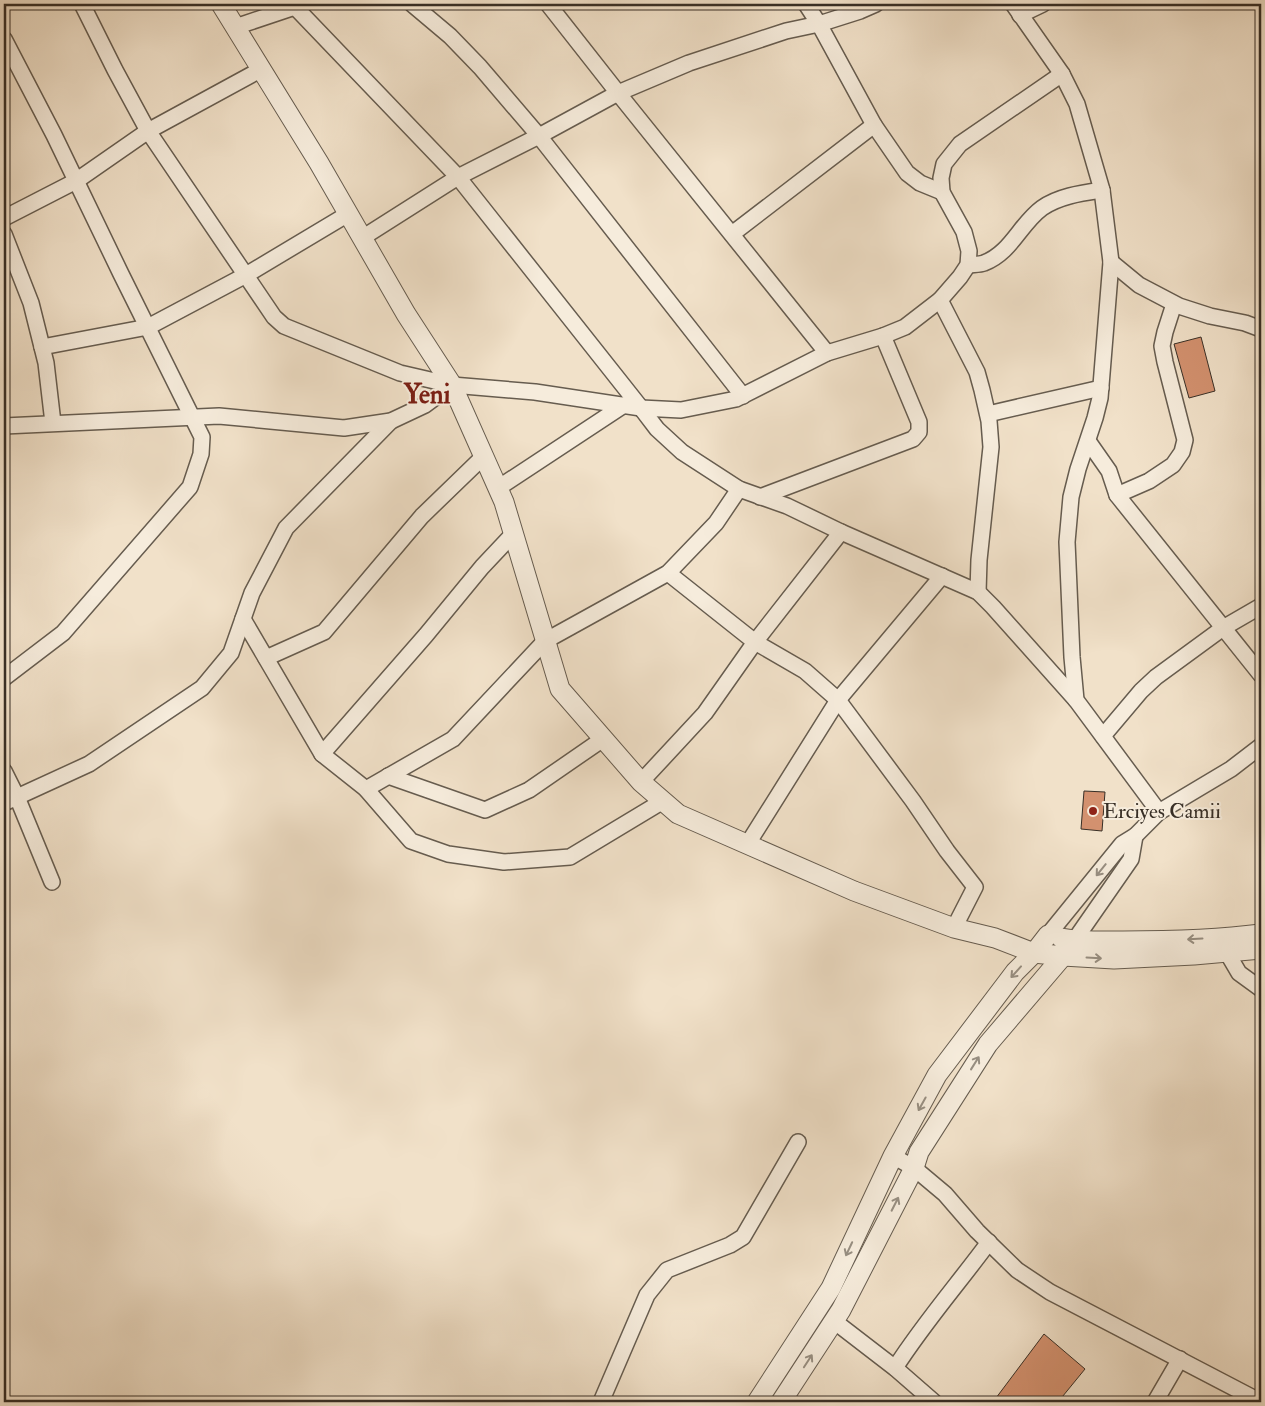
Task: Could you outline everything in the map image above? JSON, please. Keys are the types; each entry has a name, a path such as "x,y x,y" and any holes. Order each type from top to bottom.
{"street":[{"path":"82,4 148,131 274,317 284,326 400,373 452,385 535,392 641,408 682,410 736,399 827,352 883,336 905,326 940,300 968,265 969,251 964,232 942,192 941,178 944,164 960,144 1062,74"},
{"path":"221,4 319,163 406,314 452,385 504,502 560,689 641,782 678,814 854,891 954,928 995,938 1034,952 1114,959 1194,955 1261,934"},
{"path":"412,4 462,48 539,136 743,396"},
{"path":"548,4 827,352"},
{"path":"806,4 819,24 874,125 907,172 920,183 942,192"},
{"path":"362,238 458,177 618,93 689,63 786,31 819,24 876,4"},
{"path":"1043,4 1016,9 1062,74 1077,104 1102,190 1111,262 1100,398 1096,418 1078,469 1071,496 1067,542 1072,657 1076,700"},
{"path":"235,27 301,6 458,177 657,429 682,452 739,489 787,506 841,532 978,592 1076,700 1159,812"},
{"path":"4,39 54,135 202,437 201,454 190,487 64,633 4,678"},
{"path":"4,218 76,181 148,131 260,70"},
{"path":"732,234 874,125"},
{"path":"968,265 983,264 997,256 1009,245 1031,217 1044,206 1069,195 1102,190"},
{"path":"42,347 148,327 246,275 348,214"},
{"path":"4,234 31,303 46,363 53,423"},
{"path":"1111,262 1139,285 1174,304 1210,316 1245,323 1261,329"},
{"path":"940,300 977,372 988,414 991,447 979,560 978,592"},
{"path":"1117,495 1149,481 1173,465 1182,452 1185,440 1164,362 1162,346 1174,304"},
{"path":"760,496 913,439 919,432 919,422 883,336"},
{"path":"4,426 219,416 344,428 391,421 425,405 452,385"},
{"path":"988,414 1101,388"},
{"path":"498,488 624,405"},
{"path":"10,800 89,764 202,688 231,652 252,593 286,528 391,421"},
{"path":"1088,442 1109,472 1117,495 1261,675"},
{"path":"266,658 324,632 422,516 484,456"},
{"path":"366,789 453,739 546,641 668,573 716,523 739,489"},
{"path":"641,782 705,713 755,642 841,532"},
{"path":"322,754 426,635 482,567 514,533"},
{"path":"668,573 755,642 805,671 838,700 975,887 954,928"},
{"path":"747,844 838,700 942,576"},
{"path":"1103,736 1156,676 1223,628 1261,606"},
{"path":"243,619 322,754 366,789 411,841 448,854 504,862 570,857 663,801"},
{"path":"388,776 485,810 529,790 603,739"},
{"path":"757,1402 831,1288 893,1156 937,1075 1015,972 1034,952 1122,844 1135,836 1159,812 1231,769 1261,746"},
{"path":"4,771 10,800 52,882"},
{"path":"781,1402 842,1310 914,1168 919,1152 988,1044 1063,956 1131,859 1135,836"},
{"path":"995,938 1048,935 1074,940 1157,941 1261,949"},
{"path":"1222,945 1239,973 1261,989"},
{"path":"601,1402 646,1295 668,1270 730,1245 743,1237 798,1142"},
{"path":"893,1156 914,1168 945,1194 977,1231 1017,1270 1050,1292 1261,1402"},
{"path":"895,1368 912,1341 989,1242"},
{"path":"834,1321 895,1368 934,1402"},
{"path":"1155,1402 1180,1360"}],"building":[{"path":"1201,337 1215,391 1189,398 1174,344"},
{"name":"Erciyes Camii","path":"1084,791 1105,792 1102,831 1081,829"},
{"path":"1044,1334 1085,1369 1058,1402 993,1402"}],"place":[{"name":"Erciyes Camii","path":"1093,811"}],"district":[{"name":"Yeni","path":"427,395"}]}
